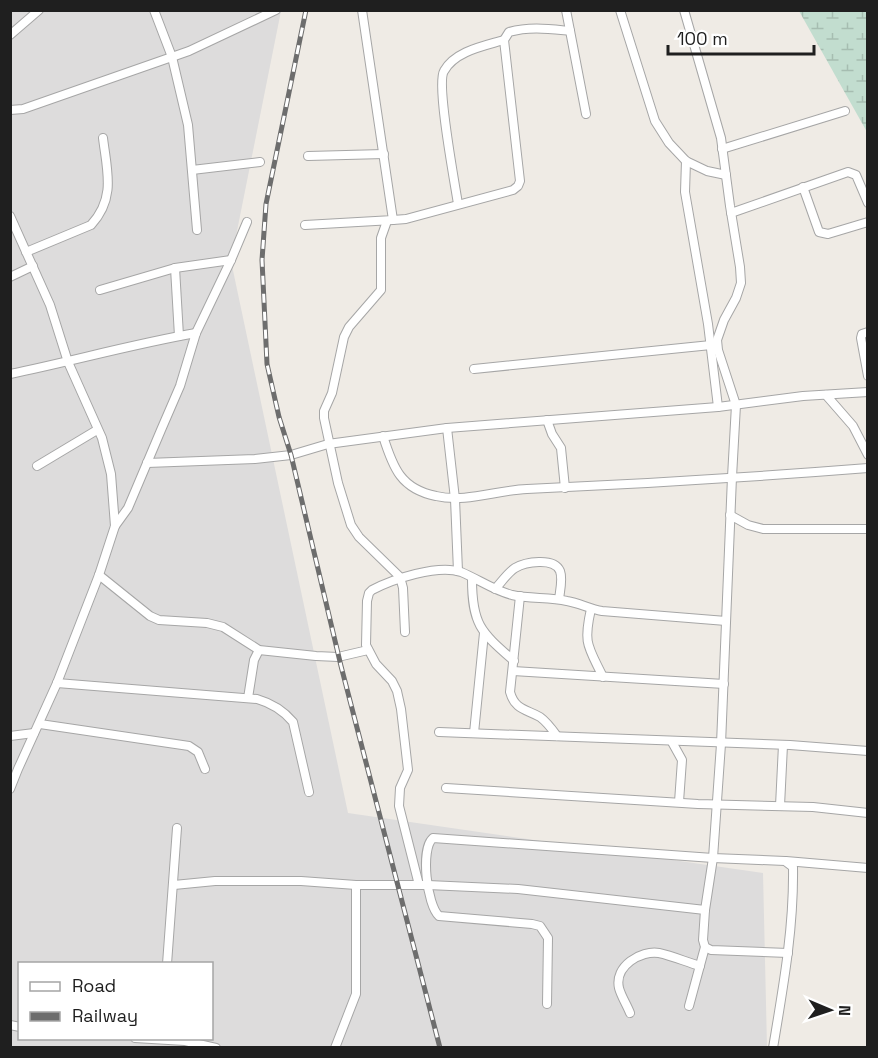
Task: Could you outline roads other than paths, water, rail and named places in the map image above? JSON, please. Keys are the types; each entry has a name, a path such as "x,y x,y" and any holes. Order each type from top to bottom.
{"street":[{"path":"10,35 39,10"},
{"path":"154,10 172,57 188,125 197,230"},
{"path":"10,110 23,109 189,51 276,10"},
{"path":"362,10 384,154 390,220 381,238 381,291 349,327 344,337 332,393 324,411 328,444 351,525 359,537 400,577 403,588 405,632"},
{"path":"566,10 586,114"},
{"path":"620,10 655,121 669,143 686,161 707,171 726,175"},
{"path":"684,10 721,138 741,267 741,283 717,340 718,350 736,405 717,804 705,910 703,940 705,947 689,1006"},
{"path":"305,225 390,220 458,204 518,186 520,181 504,40 509,32 516,30 535,28 570,31"},
{"path":"458,204 442,76 456,58 476,48 504,40"},
{"path":"722,149 845,111"},
{"path":"26,252 91,225 99,216 106,204 108,189 104,138"},
{"path":"308,156 384,154"},
{"path":"686,161 685,192 711,345 718,407"},
{"path":"192,170 260,162"},
{"path":"731,213 848,172 853,173 859,181 867,203"},
{"path":"803,187 816,230 822,234 867,222"},
{"path":"10,216 50,305 68,362 102,438 111,474 115,526"},
{"path":"10,789 57,683 99,575 115,526 128,508 180,386 196,333 247,222"},
{"path":"100,290 175,268 231,260"},
{"path":"10,277 33,267"},
{"path":"175,268 179,336"},
{"path":"867,332 862,334 861,338 867,376"},
{"path":"10,374 68,362 144,342 196,333"},
{"path":"474,369 711,345"},
{"path":"147,463 255,459 291,455 328,444 447,428 718,407 867,392"},
{"path":"826,395 853,426 867,455"},
{"path":"547,420 561,448 565,488"},
{"path":"447,428 455,499 458,572"},
{"path":"37,466 97,430"},
{"path":"383,436 394,469 402,479 414,488 436,496 455,499 523,489 867,468"},
{"path":"730,515 748,525 763,529 867,529"},
{"path":"495,590 516,568 527,563 542,562 554,564 560,571 559,599"},
{"path":"419,885 399,806 400,788 408,770 401,709 392,681 376,664 366,645 369,593 400,577 449,570 495,590 520,596 570,601 591,609 726,621"},
{"path":"99,575 150,616 159,620 207,623 223,627 259,650 338,657 368,650"},
{"path":"472,579 472,603 477,621 484,633 514,661"},
{"path":"520,596 510,692 515,705 539,717 557,736"},
{"path":"591,609 586,633 588,646 603,676"},
{"path":"474,733 484,633"},
{"path":"248,698 254,660 259,650"},
{"path":"513,671 724,684"},
{"path":"57,683 248,698 268,702 287,714 293,722 309,792"},
{"path":"40,724 189,746 198,752 205,769"},
{"path":"439,732 783,745 867,751"},
{"path":"10,736 34,733"},
{"path":"672,742 682,760 679,802"},
{"path":"780,806 783,745"},
{"path":"446,788 780,806 867,813"},
{"path":"167,962 177,828"},
{"path":"546,1004 548,938 545,931 540,926 532,924 439,916 435,912 428,885 425,854 428,842 433,838 867,868"},
{"path":"773,1047 789,953 794,867 785,861"},
{"path":"174,885 215,881 301,881 356,885 518,889 705,910"},
{"path":"335,1047 356,994 356,885"},
{"path":"705,947 711,950 789,953"},
{"path":"630,1013 619,987 619,980 623,969 637,956 658,953 700,966"},
{"path":"175,1040 216,1047"}],"railway":[{"path":"306,10 266,204 262,260 267,364 341,666 440,1048"}]}
